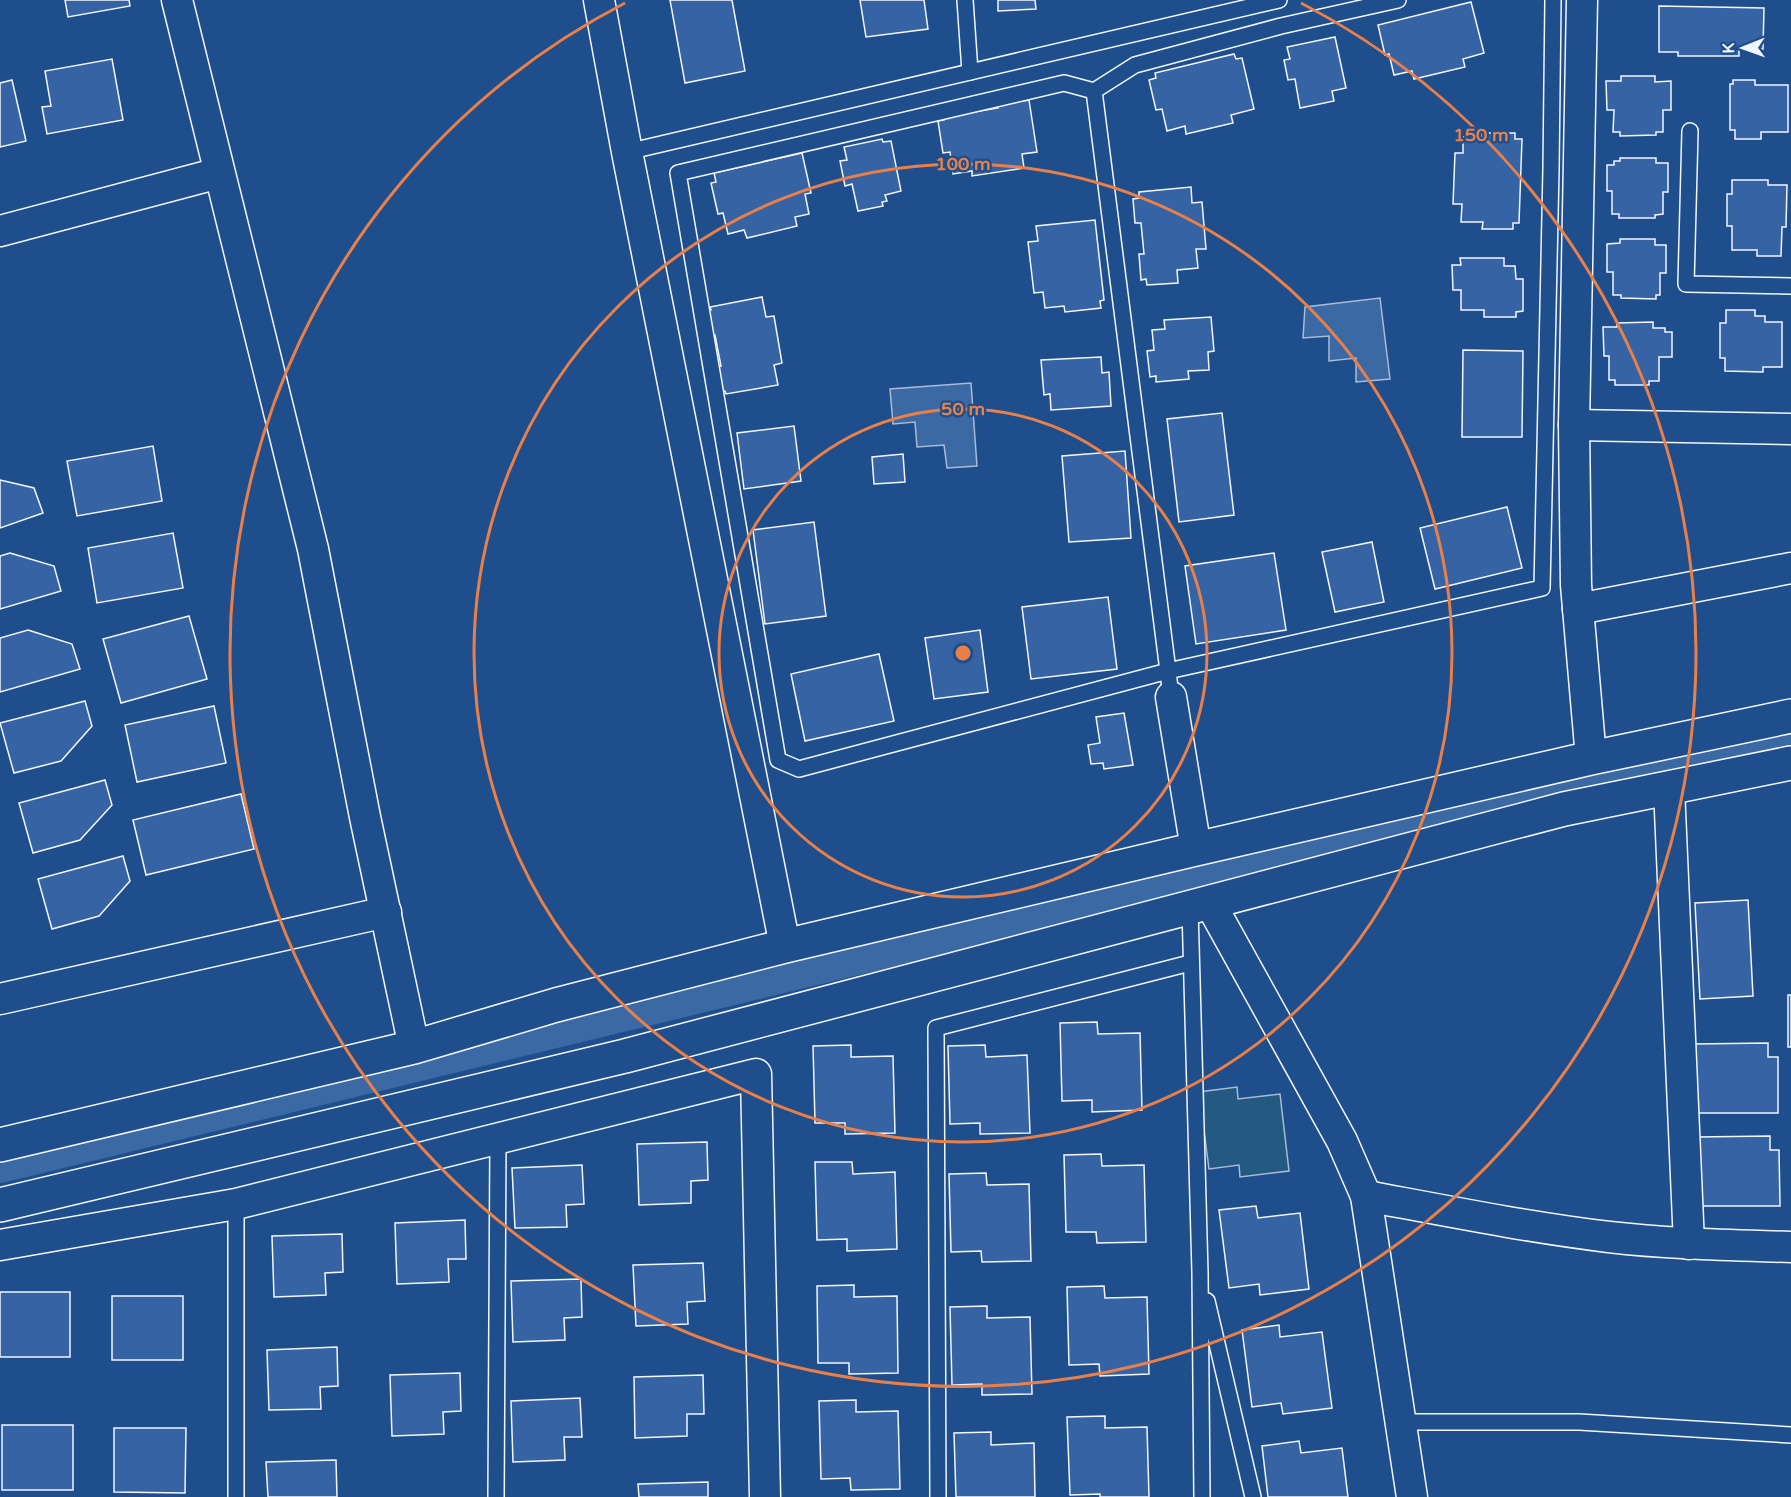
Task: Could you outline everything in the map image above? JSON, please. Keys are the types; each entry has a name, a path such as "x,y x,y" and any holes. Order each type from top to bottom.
{"street":[{"path":"177,0 313,549 365,817 414,1047"},
{"path":"599,0 627,152 785,946"},
{"path":"1582,0 1574,425 1576,585 1591,758"},
{"path":"0,231 219,173"},
{"path":"1574,425 1791,429"},
{"path":"1578,609 1791,568"},
{"path":"1169,684 1196,849"},
{"path":"0,1145 414,1047 556,1005 785,946 1591,758 1791,716"},
{"path":"0,1205 625,1056 1564,809 1791,763"},
{"path":"1669,788 1689,1244"},
{"path":"1200,905 1342,1141 1366,1196 1412,1497"},
{"path":"0,999 386,912"},
{"path":"0,1245 236,1204 756,1074 765,1497"},
{"path":"1366,1196 1470,1216 1609,1237 1689,1244 1791,1247"}],"lane":[{"path":"965,0 970,72"},
{"path":"627,152 1279,0"},
{"path":"1398,0 1281,26 1135,65 1094,91 1064,82 678,173 778,760 799,769 1169,684 1542,588 1553,0"},
{"path":"1094,91 1169,684"},
{"path":"1690,131 1686,284 1791,286"},
{"path":"1200,905 1190,963 1200,1273 1202,1497"},
{"path":"939,1497 936,1028 1190,963"},
{"path":"496,1497 498,1139"},
{"path":"236,1204 236,1497"},
{"path":"1200,1273 1253,1497"},
{"path":"1400,1422 1580,1422 1791,1435"}],"shaded area":[{"path":"1380,298 1390,379 1356,382 1356,358 1329,361 1329,336 1303,338 1305,307"},
{"path":"971,383 977,466 947,468 944,445 917,447 915,422 893,424 890,389"},
{"path":"1237,1087 1238,1099 1280,1094 1289,1171 1240,1177 1239,1165 1209,1169 1199,1092"}],"building":[{"path":"65,0 129,0 130,6 68,17"},
{"path":"670,0 732,0 745,71 685,83"},
{"path":"860,0 924,0 928,29 866,37"},
{"path":"998,0 1035,0 1036,9 998,11"},
{"path":"1471,2 1484,53 1463,59 1465,67 1414,79 1412,71 1394,75 1389,54 1385,55 1378,25"},
{"path":"1659,6 1764,8 1763,49 1739,49 1739,56 1678,56 1678,52 1659,52"},
{"path":"1335,37 1346,88 1332,91 1334,101 1300,108 1295,79 1288,80 1284,60 1290,59 1287,47"},
{"path":"1234,54 1236,59 1242,58 1254,109 1231,115 1233,123 1186,134 1185,126 1167,131 1162,109 1156,110 1149,80 1156,78 1155,73"},
{"path":"112,59 123,120 47,134 42,107 51,106 45,71"},
{"path":"1621,76 1655,76 1655,82 1671,81 1671,110 1663,110 1663,132 1656,132 1656,135 1620,136 1620,132 1613,132 1614,110 1607,110 1606,81 1621,81"},
{"path":"12,80 26,141 0,147 0,83"},
{"path":"1733,80 1755,80 1755,85 1788,85 1788,132 1761,132 1761,139 1735,139 1735,130 1730,130 1730,84 1733,84"},
{"path":"1022,96 1023,101 1029,100 1037,152 1022,154 1024,168 972,176 972,171 953,174 950,152 943,153 938,121 944,120 943,114 998,108 997,100"},
{"path":"1486,133 1515,133 1515,139 1522,139 1519,223 1513,223 1513,229 1482,229 1483,222 1461,222 1462,204 1453,204 1455,153 1463,153 1463,137 1486,138"},
{"path":"882,139 883,142 891,141 901,191 885,195 887,201 882,202 883,206 858,211 852,184 845,186 840,161 847,160 844,147"},
{"path":"802,153 811,193 805,194 809,214 795,217 797,226 747,238 744,230 728,234 723,213 718,214 711,183 716,182 714,173"},
{"path":"1620,158 1656,158 1656,163 1668,163 1668,192 1663,192 1663,214 1655,215 1655,218 1619,218 1619,214 1612,214 1612,191 1607,191 1607,165 1614,165 1614,161 1620,161"},
{"path":"1732,180 1768,180 1768,185 1787,185 1786,227 1782,227 1781,256 1757,256 1757,250 1732,250 1732,226 1727,226 1727,194 1732,194"},
{"path":"1191,187 1192,203 1202,202 1206,249 1196,249 1198,268 1177,270 1178,283 1147,285 1146,279 1141,280 1139,254 1144,254 1141,223 1135,223 1133,199 1139,198 1139,192"},
{"path":"1095,220 1104,300 1100,301 1101,308 1065,312 1064,306 1045,308 1043,292 1034,293 1028,242 1038,241 1036,226"},
{"path":"1620,239 1655,239 1655,245 1666,245 1666,273 1660,273 1660,295 1656,295 1656,299 1621,298 1621,295 1613,295 1613,272 1607,272 1607,244 1620,243"},
{"path":"1460,258 1504,258 1504,266 1515,266 1516,279 1523,279 1523,311 1516,312 1516,317 1484,317 1484,310 1461,310 1461,290 1453,290 1452,265 1461,265"},
{"path":"762,297 766,317 774,316 782,363 774,365 778,385 726,394 725,391 719,392 714,367 721,366 715,335 709,337 705,311 711,310 710,307"},
{"path":"1726,310 1755,310 1755,316 1765,316 1765,322 1782,322 1782,367 1763,367 1763,372 1725,371 1725,358 1720,358 1720,323 1726,323"},
{"path":"1211,317 1214,351 1208,352 1209,370 1188,371 1189,379 1156,382 1156,376 1150,377 1147,351 1154,350 1152,330 1165,329 1164,320"},
{"path":"1653,322 1653,328 1665,328 1665,332 1672,332 1672,357 1659,357 1659,381 1649,381 1649,385 1615,385 1615,380 1609,380 1609,356 1604,356 1603,327 1617,327 1617,323"},
{"path":"1463,350 1523,351 1522,437 1462,437"},
{"path":"1101,357 1102,373 1109,372 1111,406 1051,410 1050,394 1044,395 1041,360"},
{"path":"1222,413 1234,515 1179,522 1167,419"},
{"path":"794,426 801,481 744,489 737,433"},
{"path":"153,446 162,501 77,516 67,461"},
{"path":"1125,451 1131,538 1069,542 1062,456"},
{"path":"903,454 905,482 874,484 872,457"},
{"path":"0,480 34,488 43,513 0,528"},
{"path":"1507,507 1522,568 1435,589 1420,528"},
{"path":"814,522 826,616 765,624 753,530"},
{"path":"173,533 183,588 97,603 88,548"},
{"path":"1372,542 1384,602 1335,612 1322,552"},
{"path":"10,553 54,566 61,591 0,609 0,556"},
{"path":"1274,553 1286,630 1196,644 1185,566"},
{"path":"1108,597 1117,669 1031,679 1022,607"},
{"path":"189,616 207,679 121,703 103,639"},
{"path":"28,630 72,644 80,669 0,692 0,638"},
{"path":"980,630 988,692 934,699 925,638"},
{"path":"879,654 894,721 805,741 791,674"},
{"path":"85,701 92,726 61,761 14,773 0,723"},
{"path":"214,706 226,763 137,782 125,725"},
{"path":"1124,713 1133,765 1104,769 1103,763 1091,764 1088,745 1100,743 1096,717"},
{"path":"105,780 112,805 80,840 33,853 19,803"},
{"path":"241,794 254,849 146,875 133,820"},
{"path":"123,856 130,881 99,916 52,929 38,879"},
{"path":"1748,900 1753,996 1700,999 1695,903"},
{"path":"1788,995 1791,995 1791,1047 1788,1047"},
{"path":"1097,1022 1098,1034 1140,1033 1142,1110 1092,1112 1092,1100 1062,1101 1060,1023"},
{"path":"1768,1043 1768,1057 1778,1057 1778,1113 1695,1113 1694,1044"},
{"path":"851,1045 851,1057 893,1056 895,1133 845,1134 845,1123 815,1123 813,1046"},
{"path":"985,1045 986,1057 1027,1055 1030,1133 980,1134 980,1123 950,1124 948,1046"},
{"path":"1770,1136 1770,1150 1779,1150 1780,1206 1697,1206 1696,1137"},
{"path":"707,1142 708,1180 691,1181 691,1203 639,1205 637,1144"},
{"path":"1101,1154 1102,1166 1144,1165 1146,1242 1097,1243 1096,1232 1066,1232 1064,1155"},
{"path":"815,1162 852,1162 853,1174 895,1172 897,1249 847,1251 847,1239 817,1240"},
{"path":"582,1165 584,1204 566,1205 567,1227 515,1228 512,1168"},
{"path":"986,1173 987,1185 1029,1184 1031,1261 982,1262 981,1251 951,1252 949,1174"},
{"path":"1256,1206 1258,1218 1300,1213 1309,1289 1260,1295 1259,1284 1229,1288 1219,1210"},
{"path":"465,1220 466,1259 448,1259 449,1282 397,1284 395,1223"},
{"path":"342,1234 343,1272 325,1273 326,1295 274,1297 272,1236"},
{"path":"703,1263 705,1301 687,1302 688,1324 636,1326 633,1265"},
{"path":"581,1279 582,1317 564,1318 565,1340 513,1342 511,1281"},
{"path":"854,1285 854,1297 897,1296 898,1373 849,1374 849,1363 818,1363 817,1286"},
{"path":"1104,1286 1105,1298 1147,1297 1149,1374 1100,1376 1099,1364 1069,1365 1067,1287"},
{"path":"0,1292 70,1292 70,1357 0,1357"},
{"path":"112,1296 183,1296 183,1360 112,1360"},
{"path":"987,1306 987,1318 1030,1317 1032,1394 982,1395 982,1384 952,1385 950,1307"},
{"path":"1279,1325 1280,1337 1322,1332 1332,1408 1283,1414 1281,1403 1252,1407 1242,1330"},
{"path":"337,1347 338,1386 320,1387 321,1409 269,1410 267,1350"},
{"path":"460,1373 461,1411 443,1412 444,1434 392,1436 390,1375"},
{"path":"703,1375 704,1414 687,1414 687,1436 635,1438 634,1377"},
{"path":"580,1398 582,1437 564,1437 565,1460 513,1462 511,1401"},
{"path":"856,1400 856,1412 898,1411 900,1489 851,1490 850,1478 821,1479 819,1401"},
{"path":"1105,1416 1105,1428 1147,1427 1149,1497 1070,1495 1067,1417"},
{"path":"2,1425 73,1425 73,1490 2,1490"},
{"path":"114,1428 186,1428 185,1493 114,1492"},
{"path":"991,1432 991,1445 1034,1443 1035,1497 956,1497 954,1433"},
{"path":"1299,1441 1301,1453 1342,1448 1348,1497 1268,1497 1262,1446"},
{"path":"336,1460 337,1497 268,1497 266,1462"},
{"path":"708,1482 708,1497 639,1497 638,1484"}],"waterway":[{"path":"0,1166 1445,815 1791,740"}]}
